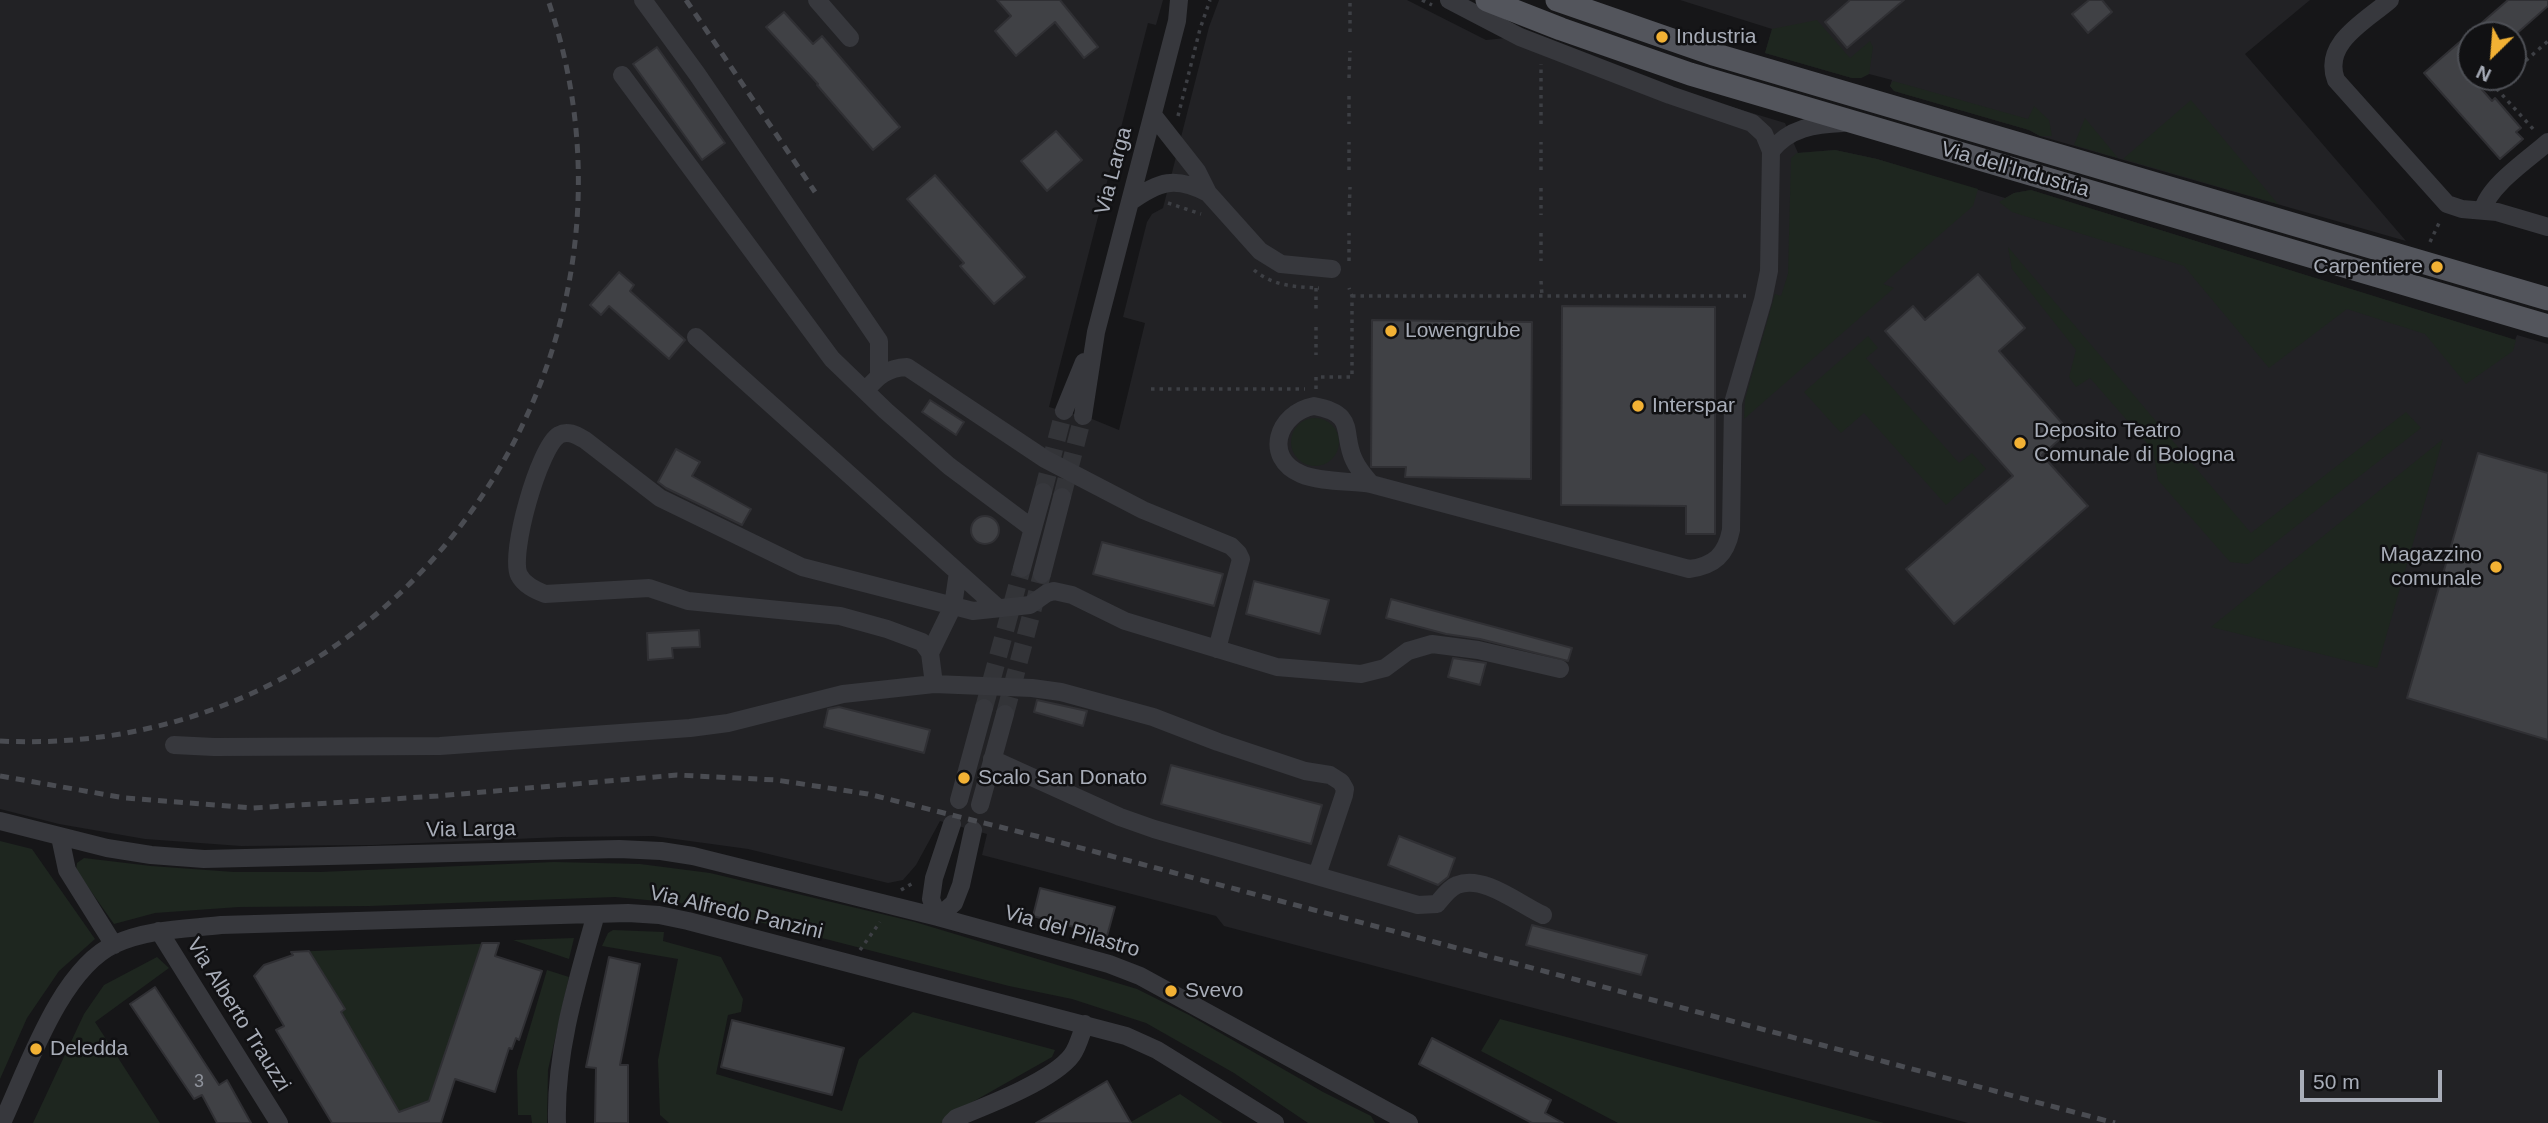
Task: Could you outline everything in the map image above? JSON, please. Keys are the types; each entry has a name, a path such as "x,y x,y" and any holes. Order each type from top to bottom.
{"main road":[{"name":"Via dell'Industria","path":"1487,0 1640,58 2548,327"},
{"name":"Via dell'Industria","path":"1557,0 1713,54 2548,299"}],"street":[{"path":"643,0 878,341 880,374"},
{"path":"817,0 850,38"},
{"name":"Via Larga","path":"1083,416 1096,332 1177,21 1179,0"},
{"name":"Via Larga","path":"1177,21 1189,0"},
{"path":"1371,484 1353,458 1350,435 1337,414 1326,408 1302,408 1291,414 1283,424 1279,435 1279,448 1292,469 1303,475 1371,484 1675,566 1702,568 1713,562 1725,550 1731,530 1733,404 1769,271 1771,151 1764,134 1752,123 1670,96 1520,37 1449,0"},
{"path":"2390,0 2340,43 2332,62 2336,80 2441,200 2462,209 2483,210 2548,227"},
{"path":"622,75 832,359 949,466 1032,528"},
{"path":"1153,115 1197,171 1208,192 1270,259 1288,265 1332,269"},
{"path":"1771,151 1788,135 1805,127 1854,122"},
{"path":"2483,210 2489,195 2542,138"},
{"path":"1130,202 1147,189 1167,182 1192,185 1208,192"},
{"name":"Via Larga","path":"1064,411 1096,332"},
{"path":"696,337 998,608"},
{"path":"866,390 880,374 907,367 1045,459 1143,510 1231,546 1241,559 1217,649"},
{"path":"934,684 930,653 922,642 840,616 688,601 649,588 545,594 534,590 524,583 517,572 520,535 533,484 552,442 559,435 571,432 660,498 802,567 973,611 1030,605 1054,591 1072,595 1125,621 1277,667 1361,674 1385,668 1408,651 1432,645 1446,645 1560,669"},
{"path":"1022,568 1043,492"},
{"path":"1042,574 1062,497"},
{"path":"930,653 953,606 958,572"},
{"path":"174,745 335,745 398,748 677,729 728,723 843,694 934,684 1032,688 1062,692 1153,717 1305,771 1330,775 1341,782 1345,795 1317,875"},
{"path":"959,800 984,708"},
{"path":"980,805 1005,713"},
{"path":"992,759 1120,817 1154,829 1418,905 1437,904 1455,886 1469,883 1490,886 1543,915"},
{"name":"Via Larga","path":"0,821 60,837 151,855 204,859 605,849 661,850 938,917"},
{"path":"952,824 934,878 931,899 938,917 954,904 973,830"},
{"path":"60,837 66,870 114,945"},
{"path":"557,1123 557,1099 571,1000 596,914"},
{"name":"Via Alfredo Panzini","path":"2,1123 55,1008 92,959 114,945 159,931 221,925 596,914 659,915 688,921 1126,1036 1157,1050 1275,1123"},
{"name":"Via del Pilastro","path":"938,917 1109,964 1140,976 1409,1123"},
{"name":"Via Alberto Trauzzi","path":"159,931 279,1123"},
{"path":"951,1123 1054,1071 1073,1055 1085,1024"}],"path":[{"path":"1177,117 1210,0"},
{"path":"1350,0 1350,32"},
{"path":"2527,60 2548,41"},
{"path":"1349,78 1350,51"},
{"path":"1541,58 1541,124"},
{"path":"2499,91 2542,138"},
{"path":"1349,96 1349,124"},
{"path":"1349,142 1349,170"},
{"path":"1541,142 1541,170"},
{"path":"1349,215 1350,187"},
{"path":"1541,188 1541,215"},
{"path":"2426,250 2442,215"},
{"path":"1349,233 1349,261"},
{"path":"1541,233 1541,261"},
{"path":"1541,281 1542,296"},
{"path":"1316,288 1316,310"},
{"path":"1151,389 1316,389 1316,377 1352,377 1352,296 1349,288"},
{"path":"1352,296 1748,296"},
{"path":"1316,327 1316,355"}],"shaded area":[{"path":"0,0 1163,0 1156,25 1148,23 1049,407 1119,430 1145,323 1123,317 1147,222 1152,214 1163,208 1209,27 1219,0 1407,0 1486,40 1536,35 1663,86 1785,123 1798,153 1835,150 1877,159 2005,198 2014,193 2031,190 2515,340 2517,335 2548,344 2548,1123 1968,1123 1224,926 1216,916 982,855 987,834 940,821 916,865 903,880 888,883 748,849 653,836 373,845 241,846 145,839 59,824 0,809"},
{"path":"1680,0 2310,0 2245,54 2406,241 2040,136 2029,130 1894,91 1890,86 1892,80 1869,74 1852,78 1765,53 1772,29"},
{"path":"1817,20 1850,58 1870,41 1873,47 1869,74 1852,78 1765,53 1772,29"},
{"path":"1893,81 2028,119 2034,106 2049,120 2052,136 2040,136 2029,130 1894,91 1890,86"},
{"path":"2191,100 2278,204 2123,159"},
{"path":"2085,118 2118,158 2074,145"},
{"path":"1835,150 1877,159 1978,189 1973,206 1883,284 1894,288 1744,419 1745,399 1775,294 1781,296 1788,274 1791,158 1797,153"},
{"path":"2031,190 2516,340 2513,351 2466,384 2425,334 2347,309 2269,368 2184,266 2012,212 1999,202 2014,193"},
{"path":"2008,247 2251,533 2406,412 2421,428 2248,564 2230,562 2158,480 2153,450 2090,378 2076,387 2069,377 2076,350 2012,269"},
{"path":"1868,336 1878,348 1866,358 1959,463 1972,453 1986,469 1946,505 1864,413 1841,433 1804,392"},
{"path":"1315,418 1332,425 1339,442 1332,459 1315,466 1298,459 1291,442 1298,425"},
{"path":"2443,439 2377,668 2211,627"},
{"path":"0,841 32,849 95,939 59,971 27,1018 0,1079"},
{"path":"84,858 234,872 320,872 554,862 640,864 710,873 915,922 1137,989 1371,1116 1375,1123 1308,1123 1234,1073 1146,1023 1072,999 1009,986 689,904 615,897 370,906 239,907 155,913 114,924 76,870 77,863"},
{"path":"613,930 664,932 663,941 721,957 743,999 741,1012 728,1015 716,1074 842,1111 859,1059 913,1012 1055,1050 1052,1057 953,1113 943,1123 669,1123 660,1115 658,1060 678,959 602,946 608,933"},
{"path":"574,938 569,959 513,940 514,940"},
{"path":"499,943 444,1113 386,1123 332,1018 291,952"},
{"path":"157,957 169,968 95,1022 160,1123 33,1123 84,1014 104,985"},
{"path":"547,970 569,977 548,1070 547,1123 532,1123 531,1115 518,1115 517,1071"},
{"path":"1500,1019 1884,1123 1618,1123 1481,1051"},
{"path":"1180,1094 1223,1123 1129,1123"}],"building":[{"path":"997,0 1060,0 1098,47 1084,58 1055,22 1016,56 995,31 1011,16"},
{"path":"1850,0 1904,0 1847,48 1825,22"},
{"path":"2089,0 2102,0 2112,12 2088,33 2072,14"},
{"path":"2508,0 2548,0 2548,6 2527,24 2527,21 2484,21"},
{"path":"784,12 813,44 822,36 900,127 873,150 766,27"},
{"path":"2457,44 2457,91 2483,91 2492,101 2495,98 2521,128 2516,132 2523,139 2500,159 2424,73"},
{"path":"657,47 725,143 702,160 633,64"},
{"path":"1056,131 1082,160 1047,191 1021,161"},
{"path":"935,175 1025,277 994,304 960,266 964,263 907,199"},
{"path":"619,272 634,285 630,291 685,340 669,359 609,306 601,315 590,305"},
{"name":"Deposito Teatro Comunale di Bologna","path":"1978,274 2025,328 1999,351 2069,431 2042,455 2088,506 1954,624 1906,569 2013,476 1885,331 1913,306 1925,320"},
{"name":"Interspar","path":"1562,306 1715,307 1715,534 1686,534 1686,506 1561,505"},
{"path":"1372,320 1532,322 1531,479 1405,477 1406,467 1371,467"},
{"path":"930,400 964,422 956,435 922,412"},
{"path":"676,449 700,462 692,476 751,509 742,525 658,482"},
{"name":"Magazzino comunale","path":"2478,453 2548,473 2548,740 2407,698"},
{"path":"985,516 995,520 999,530 995,540 985,544 975,540 971,530 975,520"},
{"path":"1102,542 1223,574 1214,606 1093,574"},
{"path":"1254,581 1329,600 1320,634 1246,614"},
{"path":"1391,599 1572,648 1568,661 1386,618"},
{"path":"699,630 700,647 672,648 673,658 648,660 647,633"},
{"path":"1453,658 1486,663 1480,685 1448,677"},
{"path":"1037,700 1087,711 1083,726 1034,712"},
{"path":"839,707 930,730 924,753 824,727 828,709"},
{"path":"1171,765 1322,805 1311,844 1161,804"},
{"path":"1399,836 1455,858 1448,877 1438,885 1388,865"},
{"path":"1040,888 1115,907 1107,936 1033,916"},
{"path":"1532,925 1647,955 1641,975 1526,945"},
{"path":"482,943 499,943 495,956 542,971 519,1040 516,1038 512,1049 509,1048 495,1092 455,1079 441,1123 332,1123 276,1030 284,1026 254,976 264,965 293,955 291,952 309,951 345,1009 341,1012 399,1112 429,1101"},
{"path":"609,957 640,964 620,1065 628,1065 628,1123 595,1123 596,1068 586,1067"},
{"path":"155,987 219,1085 227,1080 251,1123 217,1123 202,1095 194,1099 130,1004"},
{"path":"732,1020 844,1048 832,1095 721,1067"},
{"path":"1432,1038 1551,1100 1545,1113 1563,1123 1532,1123 1419,1064"},
{"path":"1107,1081 1131,1123 1036,1123"}],"tunnel":[{"path":"1043,492 1064,411"},
{"path":"1062,497 1083,416"},
{"path":"984,708 1022,568"},
{"path":"1005,714 1042,574"}],"railway":[{"path":"0,741 141,730 269,685 379,612 468,516 533,401 571,273 577,138 548,0"},
{"path":"686,0 815,192"},
{"path":"0,776 125,798 253,808 438,796 677,775 776,780 868,794 1036,836 2115,1123"}],"place":[{"name":"Industria","path":"1662,37"},
{"name":"Carpentiere","path":"2437,267"},
{"name":"Lowengrube","path":"1391,331"},
{"name":"Interspar","path":"1638,406"},
{"name":"Deposito Teatro Comunale di Bologna","path":"2020,443"},
{"name":"Magazzino comunale","path":"2496,567"},
{"name":"Scalo San Donato","path":"964,778"},
{"name":"Svevo","path":"1171,991"},
{"name":"Deledda","path":"36,1049"}]}
